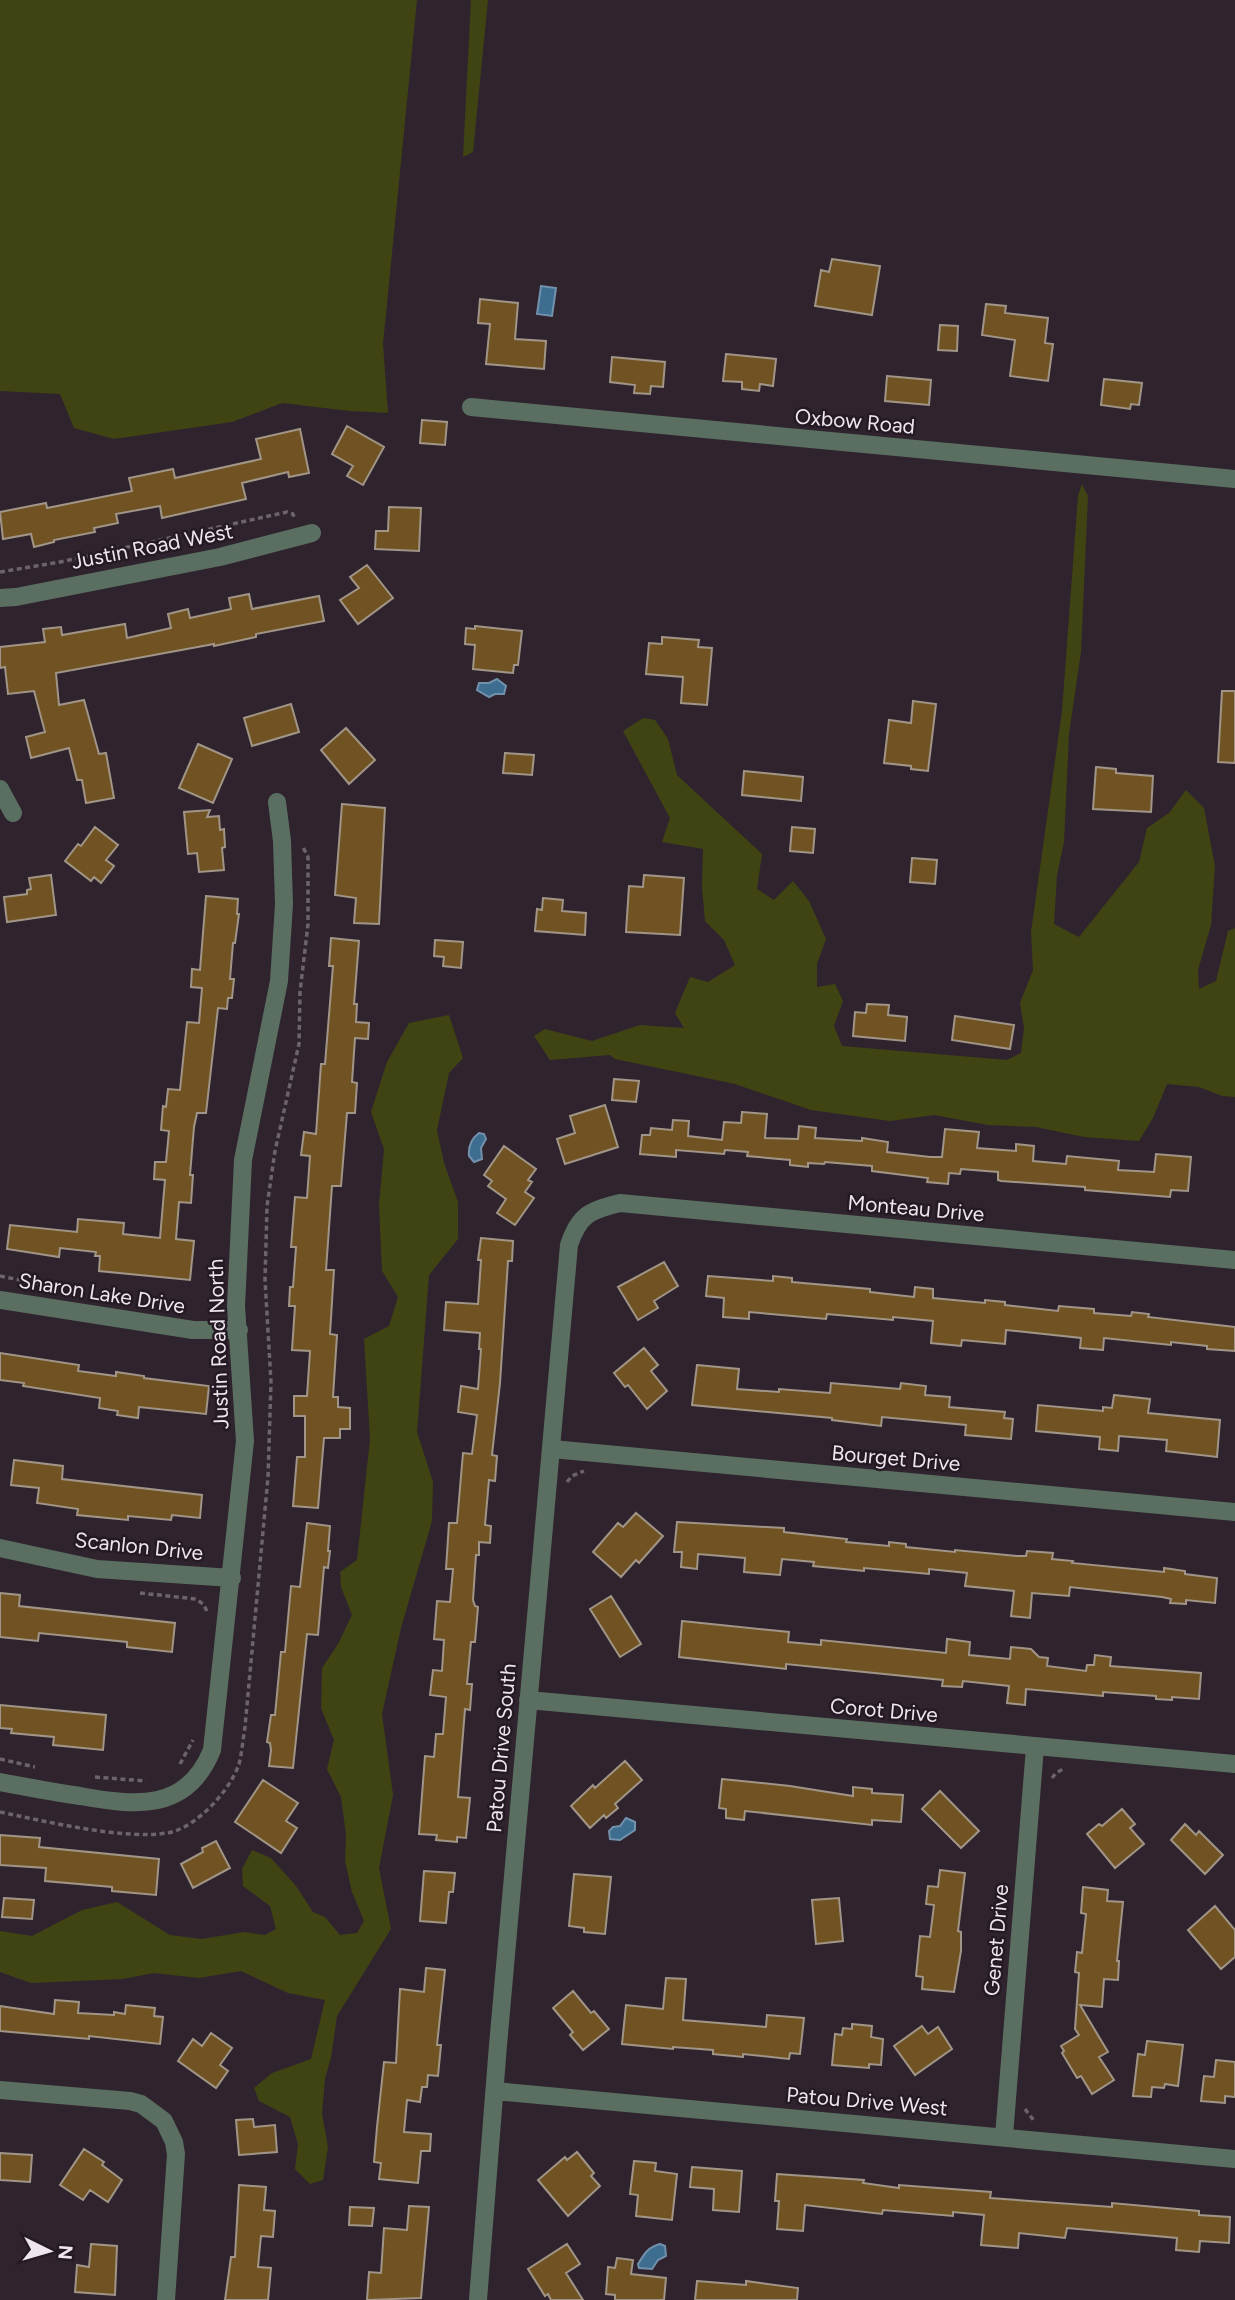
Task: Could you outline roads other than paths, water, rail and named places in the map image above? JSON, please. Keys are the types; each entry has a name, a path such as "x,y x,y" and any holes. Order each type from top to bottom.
{"street":[{"name":"Oxbow Road","path":"471,407 1235,479"},
{"name":"Justin Road West","path":"0,598 220,557 306,534"},
{"path":"0,789 13,813"},
{"name":"Justin Road North","path":"0,1782 122,1804 160,1801 180,1792 198,1776 212,1750 245,1441 236,1306 243,1160 279,981 284,904 282,841 277,802"},
{"name":"Monteau Drive","path":"594,1209 620,1203 1235,1260"},
{"name":"Patou Drive South","path":"478,2300 569,1245 575,1228 594,1209"},
{"name":"Sharon Lake Drive","path":"0,1300 193,1330 239,1330"},
{"name":"Bourget Drive","path":"552,1449 1235,1512"},
{"name":"Scanlon Drive","path":"0,1548 97,1569 232,1578"},
{"name":"Corot Drive","path":"528,1700 1235,1764"},
{"name":"Genet Drive","path":"1003,2136 1035,1747"},
{"path":"0,2090 130,2101 141,2104 164,2121 174,2142 176,2154 166,2300"},
{"name":"Patou Drive West","path":"495,2091 1235,2159"}],"water":[{"path":"541,286 556,288 552,316 537,314"},
{"path":"497,679 506,686 504,694 489,697 477,690 479,683 489,683"},
{"path":"479,1133 484,1134 486,1139 481,1148 482,1159 474,1162 469,1156 469,1149 472,1140"},
{"path":"626,1818 635,1822 635,1830 620,1840 610,1839 609,1831 620,1826"},
{"path":"660,2244 665,2246 666,2256 658,2260 652,2269 639,2268 638,2264 647,2251"}]}
